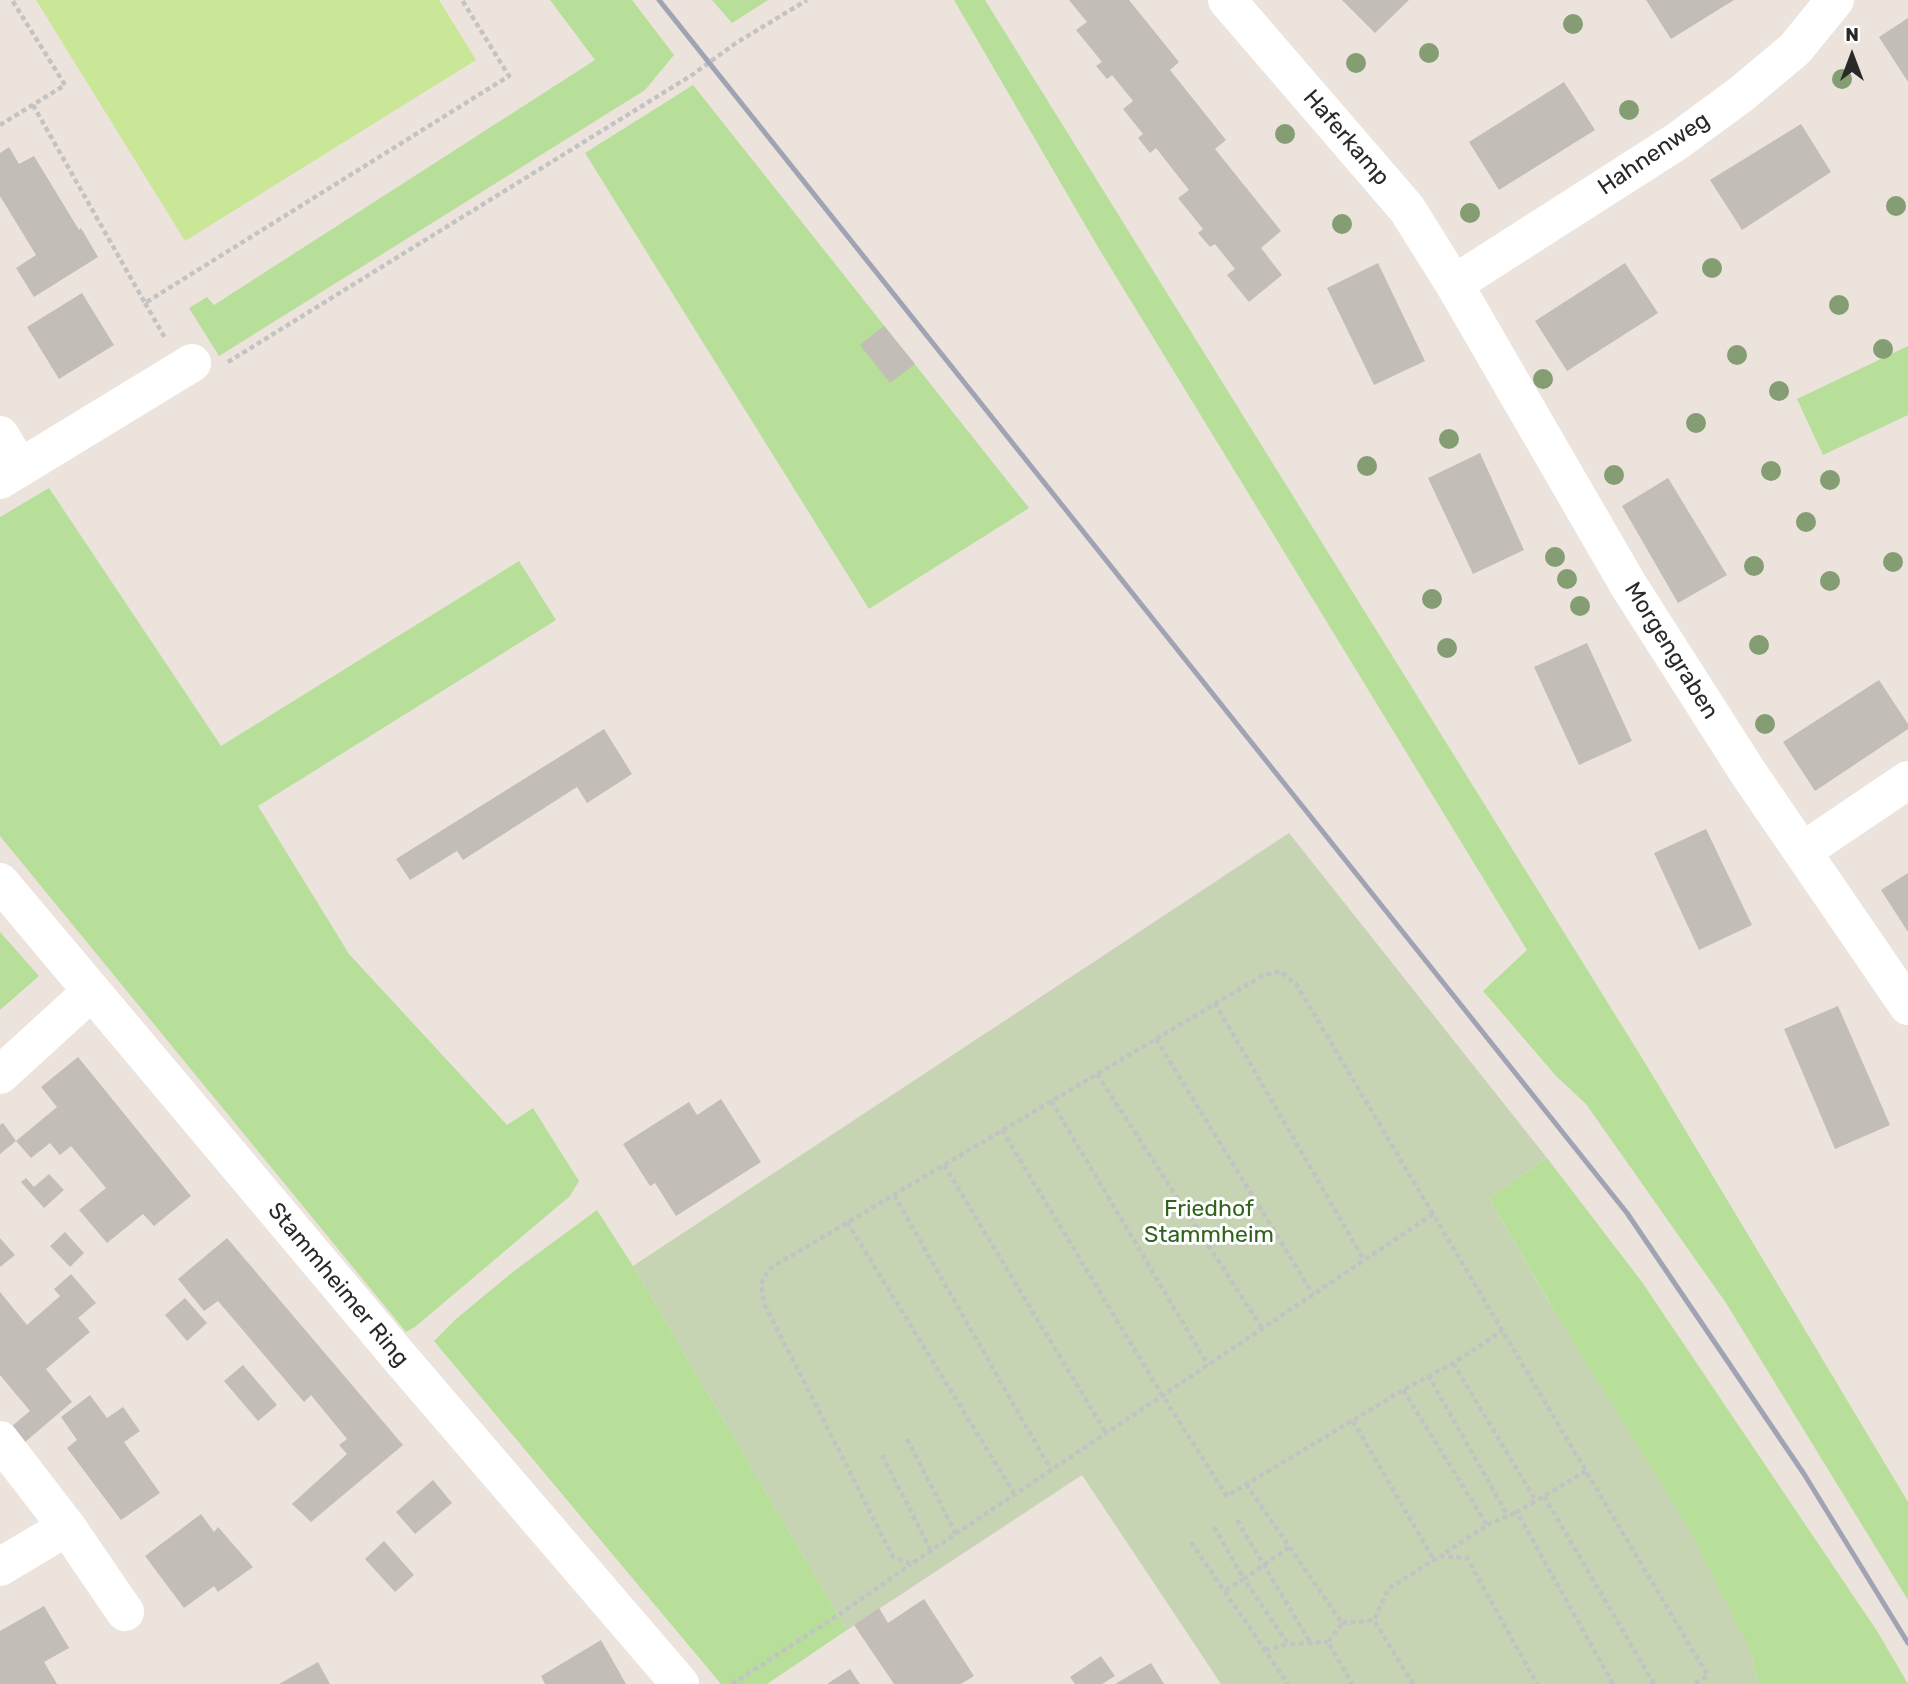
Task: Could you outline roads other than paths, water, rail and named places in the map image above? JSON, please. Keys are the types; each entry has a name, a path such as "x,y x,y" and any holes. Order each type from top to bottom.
{"street":[{"name":"Haferkamp","path":"1227,0 1407,209 1454,284"},
{"name":"Hahnenweg","path":"1454,284 1676,142 1740,95 1795,49 1835,0"},
{"name":"Morgengraben","path":"1454,284 1629,586 1749,774 1908,1006"},
{"path":"0,435 10,474 192,363"},
{"path":"1803,851 1908,780"},
{"name":"Stammheimer Ring","path":"0,882 401,1359 680,1684"},
{"path":"0,1075 91,992"},
{"path":"0,1440 67,1527 125,1612"},
{"path":"0,1567 67,1527"}],"railway":[{"path":"659,0 1627,1213 1804,1474 1908,1643"}],"park label":[{"name":"Friedhof Stammheim","path":"1209,1222"}]}
